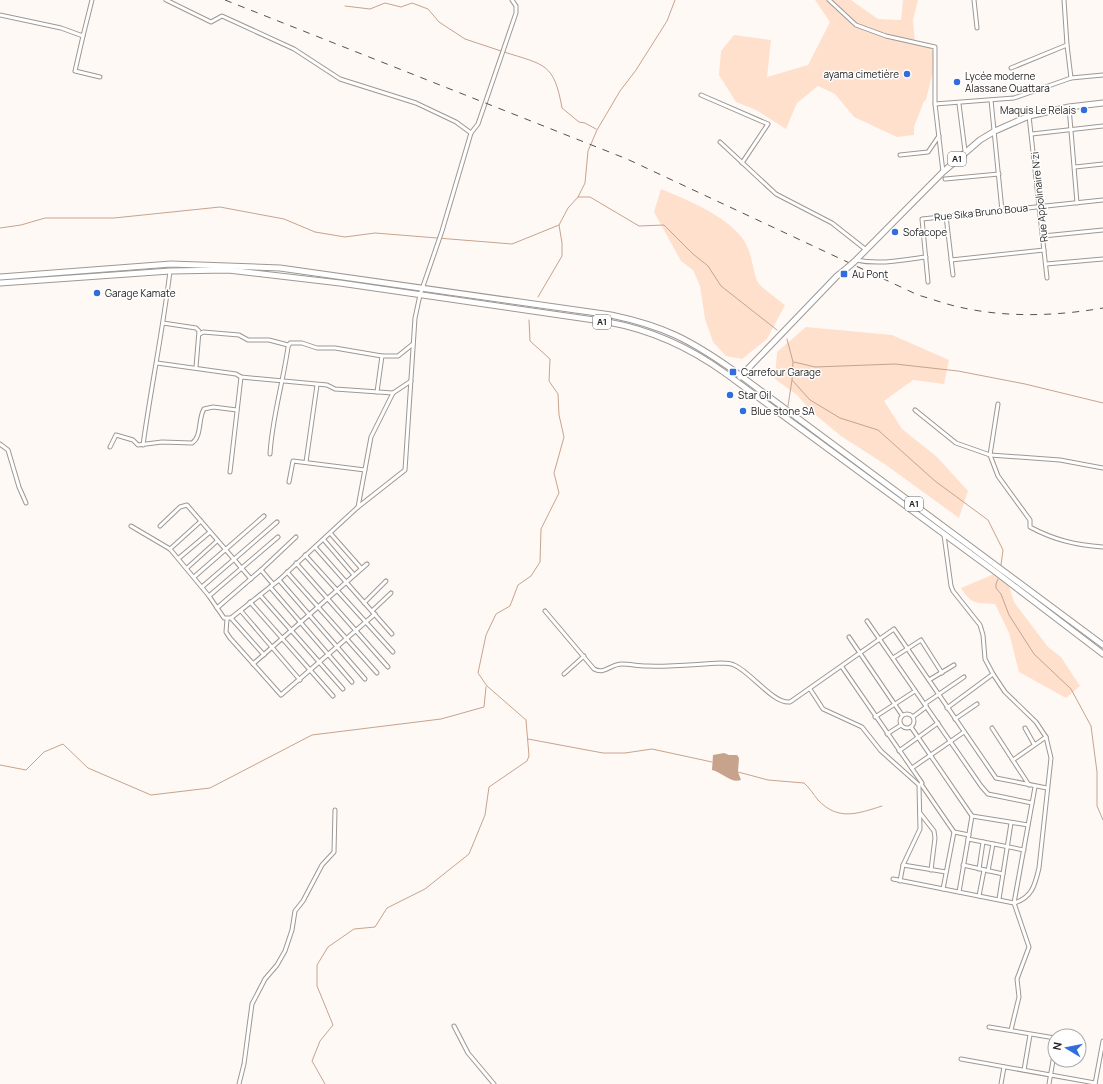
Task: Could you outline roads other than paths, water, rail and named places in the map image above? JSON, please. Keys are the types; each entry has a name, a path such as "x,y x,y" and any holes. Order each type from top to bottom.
{"main road":[{"name":"A1","path":"736,381 838,276 848,268 865,249 965,151 995,131 1029,116 1069,107 1103,103"},
{"name":"A1","path":"0,277 171,264 280,268 611,315 649,324 677,335 697,346 741,376 1103,645"},
{"name":"A1","path":"0,283 170,271 228,270 420,295 626,325 672,341 693,351 736,381 1103,654"}],"street":[{"path":"92,0 75,71 100,77"},
{"path":"166,0 211,22 222,16 294,49 340,79 416,103 456,122 471,132"},
{"path":"131,526 170,549 202,587 224,618 232,618 279,580 358,508 405,470 415,318 420,295 442,231 471,132 478,124 516,13 516,6 512,0"},
{"path":"829,0 856,25 886,36 935,47 936,104 943,172"},
{"path":"974,0 977,28"},
{"path":"1064,0 1071,78"},
{"path":"0,15 61,28 83,36"},
{"path":"1011,68 1067,46"},
{"path":"936,104 959,104 1014,98 1071,78 1103,74"},
{"path":"701,95 768,124 742,163"},
{"path":"991,100 1002,211"},
{"path":"959,104 965,151"},
{"path":"1069,107 1077,203"},
{"name":"Rue Appolinaire N'zi","path":"1029,116 1047,278"},
{"path":"1032,134 1103,126"},
{"path":"900,154 928,152 939,136"},
{"path":"720,142 776,194 832,223 865,249"},
{"path":"1075,167 1103,164"},
{"path":"945,179 999,174"},
{"name":"Rue Sika Bruno Boua","path":"928,282 922,219 1103,200"},
{"path":"946,216 953,275"},
{"path":"1043,236 1103,230"},
{"path":"951,260 1044,250"},
{"path":"855,261 884,262 926,258"},
{"path":"1046,264 1103,259"},
{"path":"143,445 151,383 157,363 170,271"},
{"path":"163,323 196,328 200,334 196,367"},
{"path":"200,334 203,332 239,335 248,340 274,341 288,345 302,343 317,348 336,348 382,356 398,356 414,344"},
{"path":"270,454 275,416 283,381 288,345"},
{"path":"377,392 382,356"},
{"path":"157,363 196,367 236,374 241,377 327,385 335,390 394,393"},
{"path":"230,472 241,377"},
{"path":"358,508 371,437 394,393 411,381"},
{"path":"306,462 317,385"},
{"path":"998,404 990,455 998,476 1030,520 1030,527 1046,536 1067,543 1103,547"},
{"path":"110,447 116,435 133,440 138,445 162,442 192,443 196,441 200,414 204,408 213,407 237,410"},
{"path":"915,410 956,443 990,455 1060,460 1103,468"},
{"path":"0,444 8,450 18,487 26,503"},
{"path":"289,482 292,461 365,470"},
{"path":"160,526 185,504 251,579"},
{"path":"194,577 264,516"},
{"path":"170,549 201,522"},
{"path":"202,587 277,522"},
{"path":"179,558 210,532"},
{"path":"331,534 361,568"},
{"path":"893,879 1014,903 1023,900 1030,895 1035,884 1039,868 1051,758 1046,737 1036,722 1005,692 987,664 984,649 984,635 980,625 953,591 944,535"},
{"path":"209,596 278,537"},
{"path":"217,608 296,537"},
{"path":"324,540 354,575"},
{"path":"187,568 217,541"},
{"path":"315,547 392,634"},
{"path":"305,555 393,652"},
{"path":"296,563 388,667"},
{"path":"253,664 367,564"},
{"path":"261,570 274,584"},
{"path":"287,572 377,673"},
{"path":"279,580 365,679"},
{"path":"364,603 386,581"},
{"path":"270,587 352,682"},
{"path":"227,619 226,632 281,695 356,631 391,593"},
{"path":"260,595 342,689"},
{"path":"250,602 332,696"},
{"path":"241,611 300,680"},
{"path":"545,611 594,669 599,672 604,671 614,664 646,666 721,663 734,665 750,675 771,694 787,703 842,667 894,629 906,649 996,778 1035,787 1047,788"},
{"path":"232,618 264,655"},
{"path":"867,621 988,794 1032,803"},
{"path":"849,637 902,715"},
{"path":"893,658 921,640 942,673"},
{"path":"564,674 584,656"},
{"path":"929,680 954,665"},
{"path":"842,667 875,718 912,768 920,784 954,832 969,835"},
{"path":"947,708 993,674"},
{"path":"914,716 926,707 926,703 964,677"},
{"path":"810,689 823,709 862,727 881,751 920,784 920,829 903,866 900,881"},
{"path":"875,718 915,691"},
{"path":"955,719 977,704"},
{"path":"902,715 908,713 914,716"},
{"path":"901,725 900,720 902,715"},
{"path":"901,725 906,728 911,727 915,722 914,716"},
{"path":"899,751 938,723"},
{"path":"887,734 901,725"},
{"path":"911,727 972,816 959,892"},
{"path":"992,728 1030,786"},
{"path":"1025,728 1034,744"},
{"path":"912,768 964,732"},
{"path":"1013,760 1046,737"},
{"path":"1011,1030 1019,997 1017,979 1029,947 1014,903 1035,787"},
{"path":"238,1084 244,1064 252,1004 265,979 285,950 292,930 295,911 303,901 322,865 334,852 335,810"},
{"path":"920,813 934,831 935,838 931,870"},
{"path":"972,816 1028,825"},
{"path":"999,899 1011,823"},
{"path":"943,889 954,832"},
{"path":"968,839 1024,850"},
{"path":"979,869 983,842"},
{"path":"979,896 993,844"},
{"path":"963,865 1003,874"},
{"path":"903,866 946,872"},
{"path":"454,1026 468,1052 494,1084"},
{"path":"989,1027 1047,1037"},
{"path":"1024,1070 1030,1034"},
{"path":"961,1058 1095,1084 1103,1041"},
{"path":"1001,1084 1004,1067"},
{"path":"1049,1084 1051,1068"}],"waterway":[{"path":"538,297 562,256 562,243 559,225 568,208 578,197 585,183 588,151 597,130 620,91 636,70 667,21 675,0"},
{"path":"345,6 370,9 385,3 401,7 412,3 428,9 439,22 465,39 501,51"},
{"path":"504,52 529,60 545,68 551,74 555,82 562,108 579,122 585,123 596,129"},
{"path":"578,197 590,197 639,226 664,225 693,254 708,266 721,286 777,330"},
{"path":"0,228 21,225 45,218 114,218 220,207 284,219 315,232 345,237 375,233 512,244 559,225"},
{"path":"325,1084 312,1061 320,1041 333,1025 317,986 317,965 328,947 354,929 375,927 387,908 425,889 469,854 485,815 489,787 527,761 529,756 526,720 487,686 478,673 486,635 496,614 510,606 518,585 531,576 540,562 541,529 559,493 554,473 564,437 559,415 558,394 549,381 550,359 530,341 529,320"},
{"path":"787,339 793,362 792,380 810,400 840,418 878,430 935,481 988,520 1003,550 1001,565"},
{"path":"794,362 815,367 895,364 958,371 1025,384 1103,403"},
{"path":"788,406 792,380"},
{"path":"998,579 996,588 1001,594 1009,615 1034,654 1071,689 1091,726 1097,772 1097,806 1103,820"},
{"path":"0,765 26,770 44,752 63,744 88,768 151,795 210,788 312,735 441,719 484,707 486,687"},
{"path":"528,739 603,753 625,753 652,749 712,762"},
{"path":"738,772 768,780 804,783 825,807 840,813 856,813 882,806"}],"railway":[{"path":"225,0 627,159 918,295 959,307 995,313 1031,315 1068,313 1103,308"}],"place":[{"name":"ayama cimetière","path":"907,74"},
{"name":"Lycée moderne Alassane Ouattara","path":"957,82"},
{"name":"Maquis Le Relais","path":"1084,110"},
{"name":"Sofacope","path":"895,232"},
{"name":"Au Pont","path":"844,274"},
{"name":"Garage Kamate","path":"97,293"},
{"name":"Carrefour Garage","path":"733,372"},
{"name":"Star Oil","path":"730,395"},
{"name":"Blue stone SA","path":"743,411"}]}
